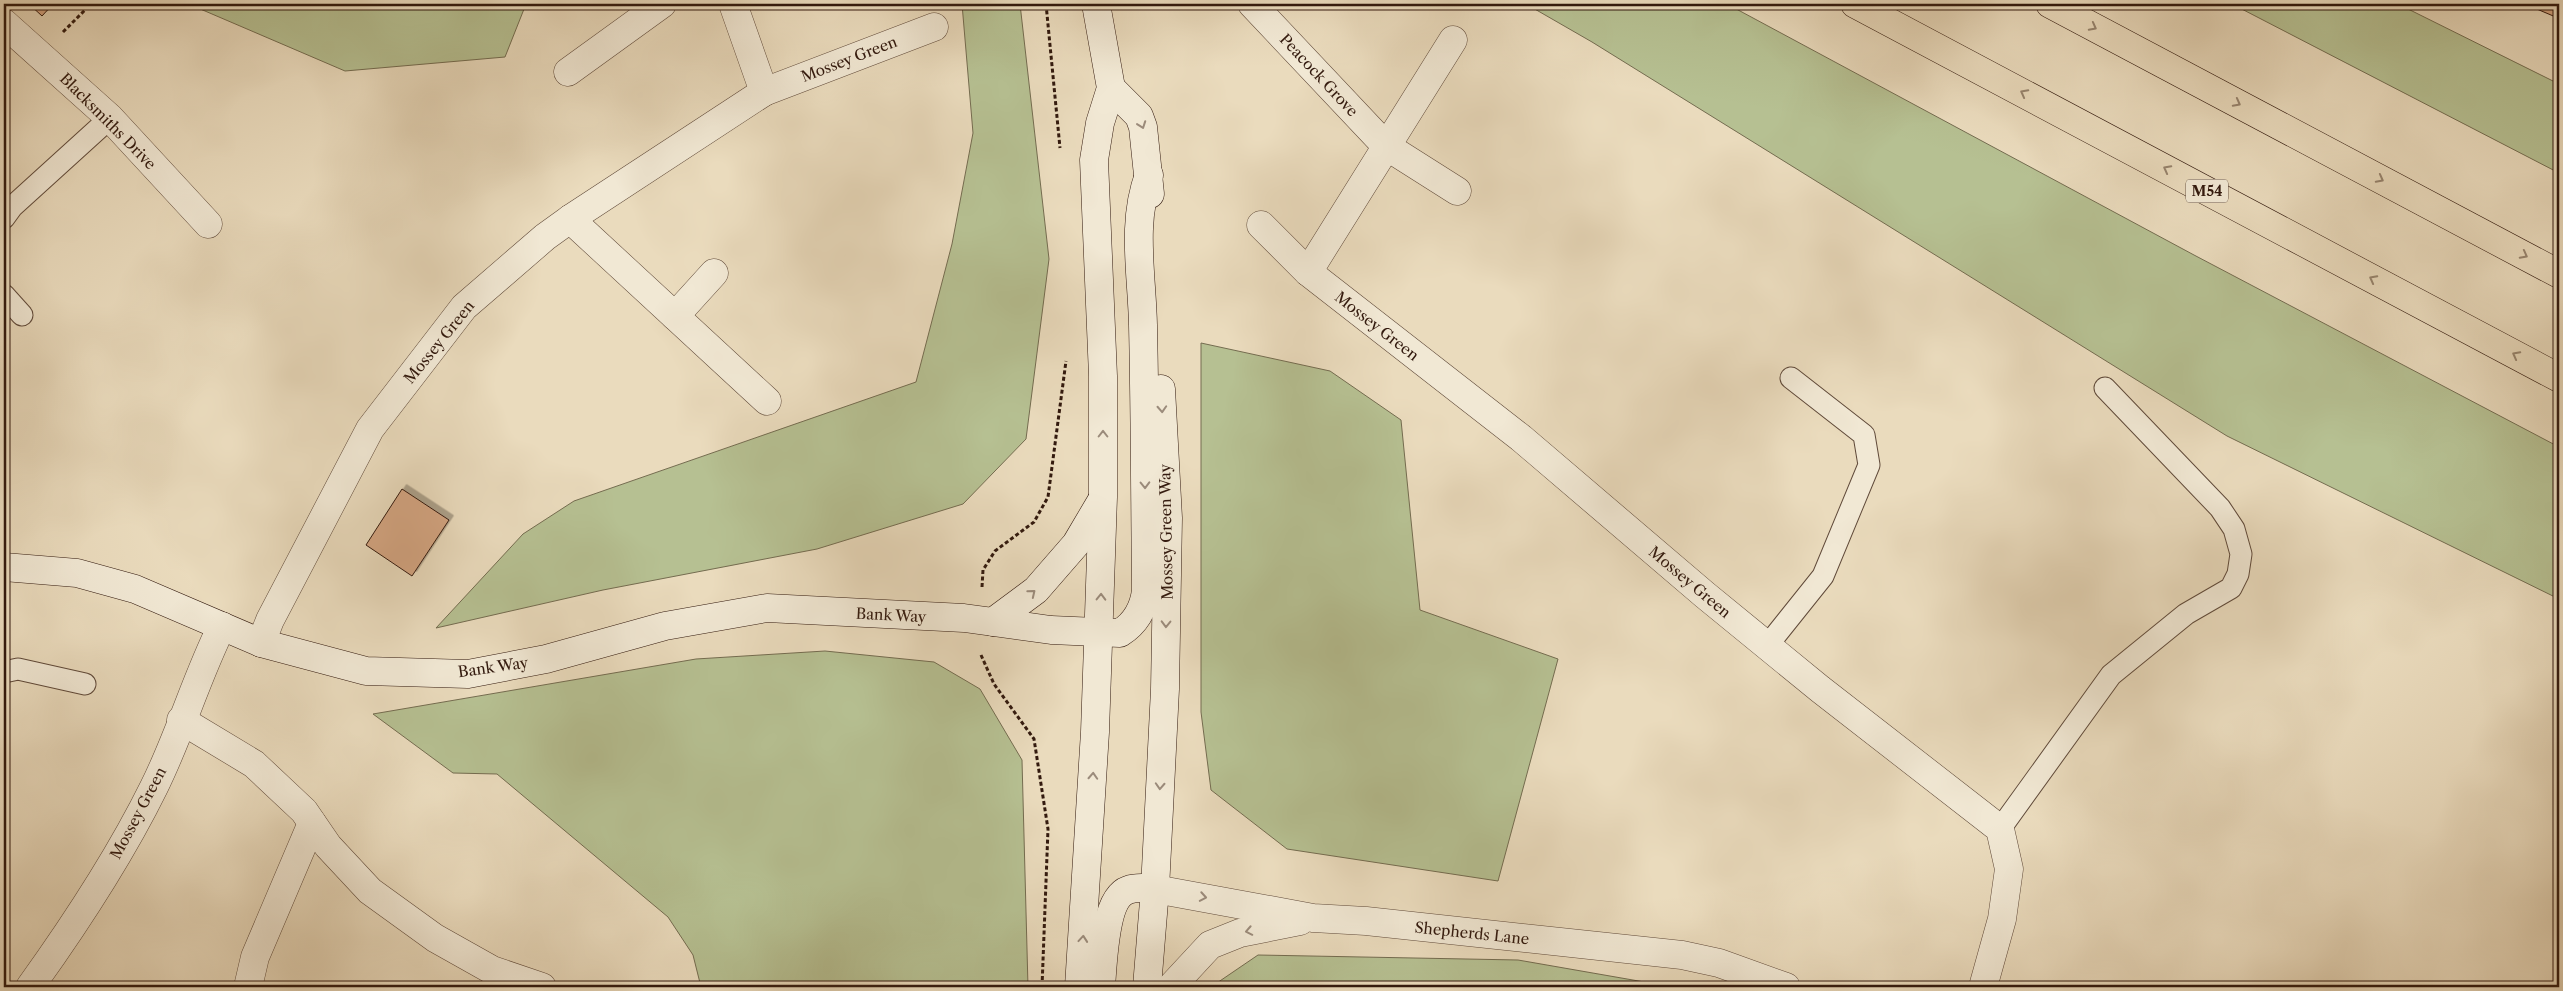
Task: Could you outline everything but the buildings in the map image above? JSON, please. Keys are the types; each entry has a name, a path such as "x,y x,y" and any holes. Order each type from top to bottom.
{"highway":[{"name":"M54","path":"1855,4 2559,378"},
{"path":"2050,4 2559,274"}],"street":[{"path":"568,72 662,4"},
{"path":"733,4 764,92"},
{"path":"1079,987 1100,633 1103,497 1103,366 1094,160 1100,123 1111,88 1096,4"},
{"name":"Peacock Grove","path":"1252,4 1386,146 1457,191"},
{"name":"Blacksmiths Drive","path":"4,23 110,118 208,224"},
{"name":"Mossey Green","path":"261,643 270,620 370,429 464,307 545,237 570,219 764,92 934,27"},
{"path":"1308,272 1453,40"},
{"name":"Mossey Green Way","path":"1111,88 1139,116 1143,127 1149,175 1168,518 1165,688 1155,889 1147,987"},
{"name":"Bank Way","path":"4,567 77,573 135,589 261,643 366,671 468,674 546,659 665,626 767,608 986,621 1051,630 1117,633 1128,628 1138,614 1145,598 1143,325 1139,220 1140,202 1149,175"},
{"path":"570,219 767,401"},
{"name":"Mossey Green","path":"1261,225 1308,272 1521,438 1767,646 2000,829"},
{"path":"675,316 714,273"},
{"path":"986,621 1036,590 1076,544 1103,497"},
{"name":"Mossey Green","path":"30,987 88,906 155,786 181,720 222,626"},
{"path":"181,720 254,764 304,811 328,846 370,890 435,938 492,970 542,987"},
{"path":"248,987 255,957 312,823"},
{"path":"1983,987 2002,919 2009,869 2000,829"},
{"name":"Shepherds Lane","path":"1101,987 1106,933 1114,904 1120,895 1128,890 1155,889 1313,918 1366,921 1682,955 1719,963 1786,987"},
{"path":"1171,987 1205,950 1224,938 1313,918"}],"lane":[{"path":"4,218 12,207 110,118"},
{"path":"4,295 22,315"},
{"path":"1767,646 1823,576 1870,465 1864,435 1791,378"},
{"path":"2000,829 2111,674 2186,614 2231,588 2238,574 2241,554 2234,529 2220,508 2105,388"},
{"path":"4,672 18,669 85,684"}],"path":[{"path":"133,4 156,7 160,4"},
{"path":"1046,4 1060,157"},
{"path":"1042,987 1048,829 1034,739 994,684 978,650 986,621 983,570 995,551 1034,522 1048,497 1066,358"}],"green space":[{"path":"202,4 526,4 505,57 345,71 198,8"},
{"path":"962,4 1020,4 1049,259 1026,439 963,504 817,549 603,590 436,628 523,534 574,501 916,382 952,244 973,133"},
{"path":"1526,4 1727,4 2194,255 2559,447 2559,599 2227,436 1592,42"},
{"path":"2232,4 2398,4 2559,84 2559,173"},
{"path":"1201,343 1330,371 1401,420 1420,610 1558,659 1498,881 1287,849 1211,790 1201,712"},
{"path":"825,651 934,662 980,689 1022,760 1028,987 701,987 693,955 668,917 497,774 453,773 373,714 696,659"},
{"path":"1258,955 1518,960 1673,987 1211,987"}]}
